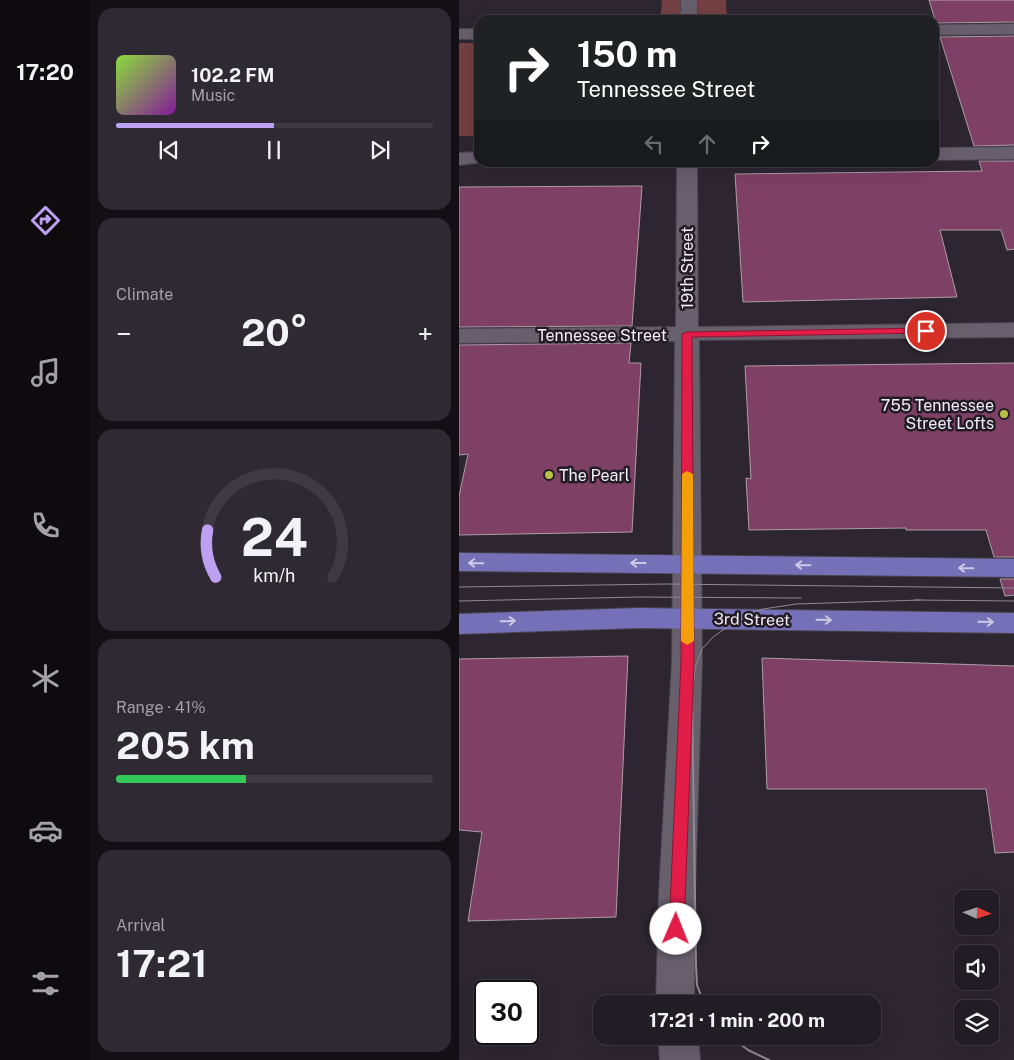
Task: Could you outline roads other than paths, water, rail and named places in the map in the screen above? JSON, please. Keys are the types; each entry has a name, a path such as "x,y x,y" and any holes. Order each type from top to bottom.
{"main road":[{"path":"459,562 1014,568"},
{"name":"3rd Street","path":"459,624 583,619 687,618 1014,623"}],"street":[{"path":"687,15 689,0"},
{"path":"939,30 1014,29"},
{"path":"459,34 474,34"},
{"path":"943,154 1014,153"},
{"path":"459,158 474,158"},
{"name":"19th Street","path":"675,995 687,618 687,167"},
{"name":"Tennessee Street","path":"459,336 1014,330"},
{"path":"679,1045 680,1060"}],"tram line":[{"path":"459,587 667,584 1015,588"},
{"path":"459,601 639,597 801,598"},
{"path":"914,600 919,600"},
{"path":"692,695 695,668 702,649 713,637 745,615 763,609 796,604 919,600"},
{"path":"919,600 1015,601"},
{"path":"692,695 696,965 697,985 701,995"},
{"path":"742,1045 769,1060"}],"place":[{"name":"755 Tennessee Street Lofts","path":"1004,414"},
{"name":"The Pearl","path":"549,475"}]}
